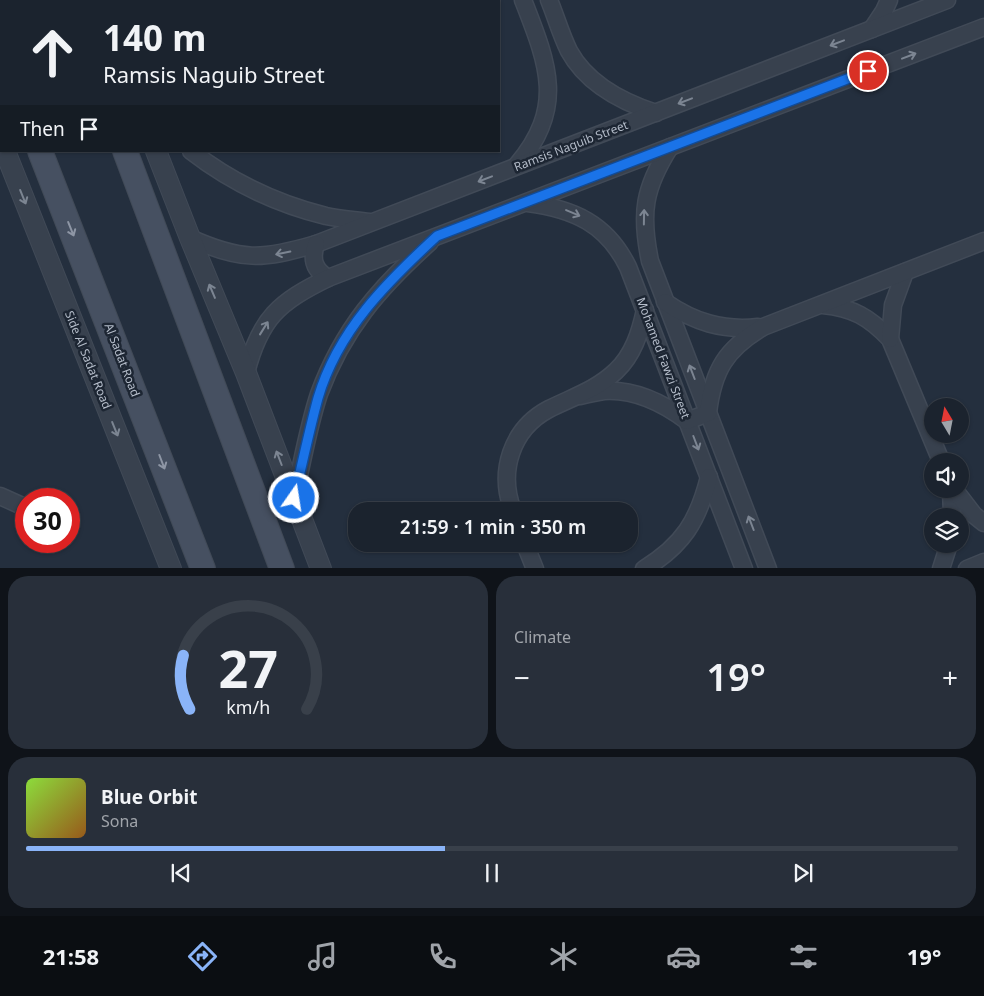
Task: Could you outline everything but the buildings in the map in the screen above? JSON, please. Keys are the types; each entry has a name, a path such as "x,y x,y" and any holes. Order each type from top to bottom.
{"main road":[{"path":"125,152 282,568"},
{"name":"Al Sadat Road","path":"37,153 203,568"}],"street":[{"path":"511,0 525,5 544,59 548,82 547,106 541,128 530,149 515,167"},
{"path":"549,0 570,52 582,69 616,97 635,106 656,112"},
{"path":"872,29 889,0"},
{"name":"Ramsis Naguib Street","path":"190,238 215,249 238,255 254,256 285,253 316,244 948,0"},
{"path":"246,373 252,348 264,326 280,306 300,291 328,278 984,27"},
{"name":"Mohamed Fawzi Street","path":"670,147 657,168 648,189 644,212 644,236 650,261 665,302 768,568"},
{"name":"Side Al Sadat Road","path":"5,152 171,568"},
{"path":"156,152 246,373 322,568"},
{"path":"193,152 208,164 246,186 286,204 328,216 371,222"},
{"name":"Mohamed Fawzi Street","path":"526,202 563,209 581,217 596,226 610,238 621,252 744,568"},
{"path":"294,498 319,396 333,360 352,326 376,296 402,268 437,236"},
{"path":"580,396 604,391 628,392 652,399 688,421 708,413 711,392 718,371 729,353 763,327 984,240"},
{"path":"316,244 313,252 316,268 328,278"},
{"path":"628,267 638,260 650,261"},
{"path":"890,339 893,305 905,272"},
{"path":"665,302 682,314 721,328 763,327"},
{"path":"821,304 841,307 860,314 876,325 890,339 938,453"},
{"path":"510,502 507,490 506,470 510,454 519,434 532,420 600,385 617,370 631,352 640,332 644,310"},
{"path":"644,568 661,558 679,542 693,523 703,501 709,477"},
{"path":"0,496 15,503"},
{"path":"960,498 974,515 984,523"},
{"path":"528,552 535,568"},
{"path":"941,568 946,553"},
{"path":"966,568 984,562"}],"route":[{"path":"294,498 319,396 333,360 352,326 376,296 402,268 437,236 868,71"}]}
